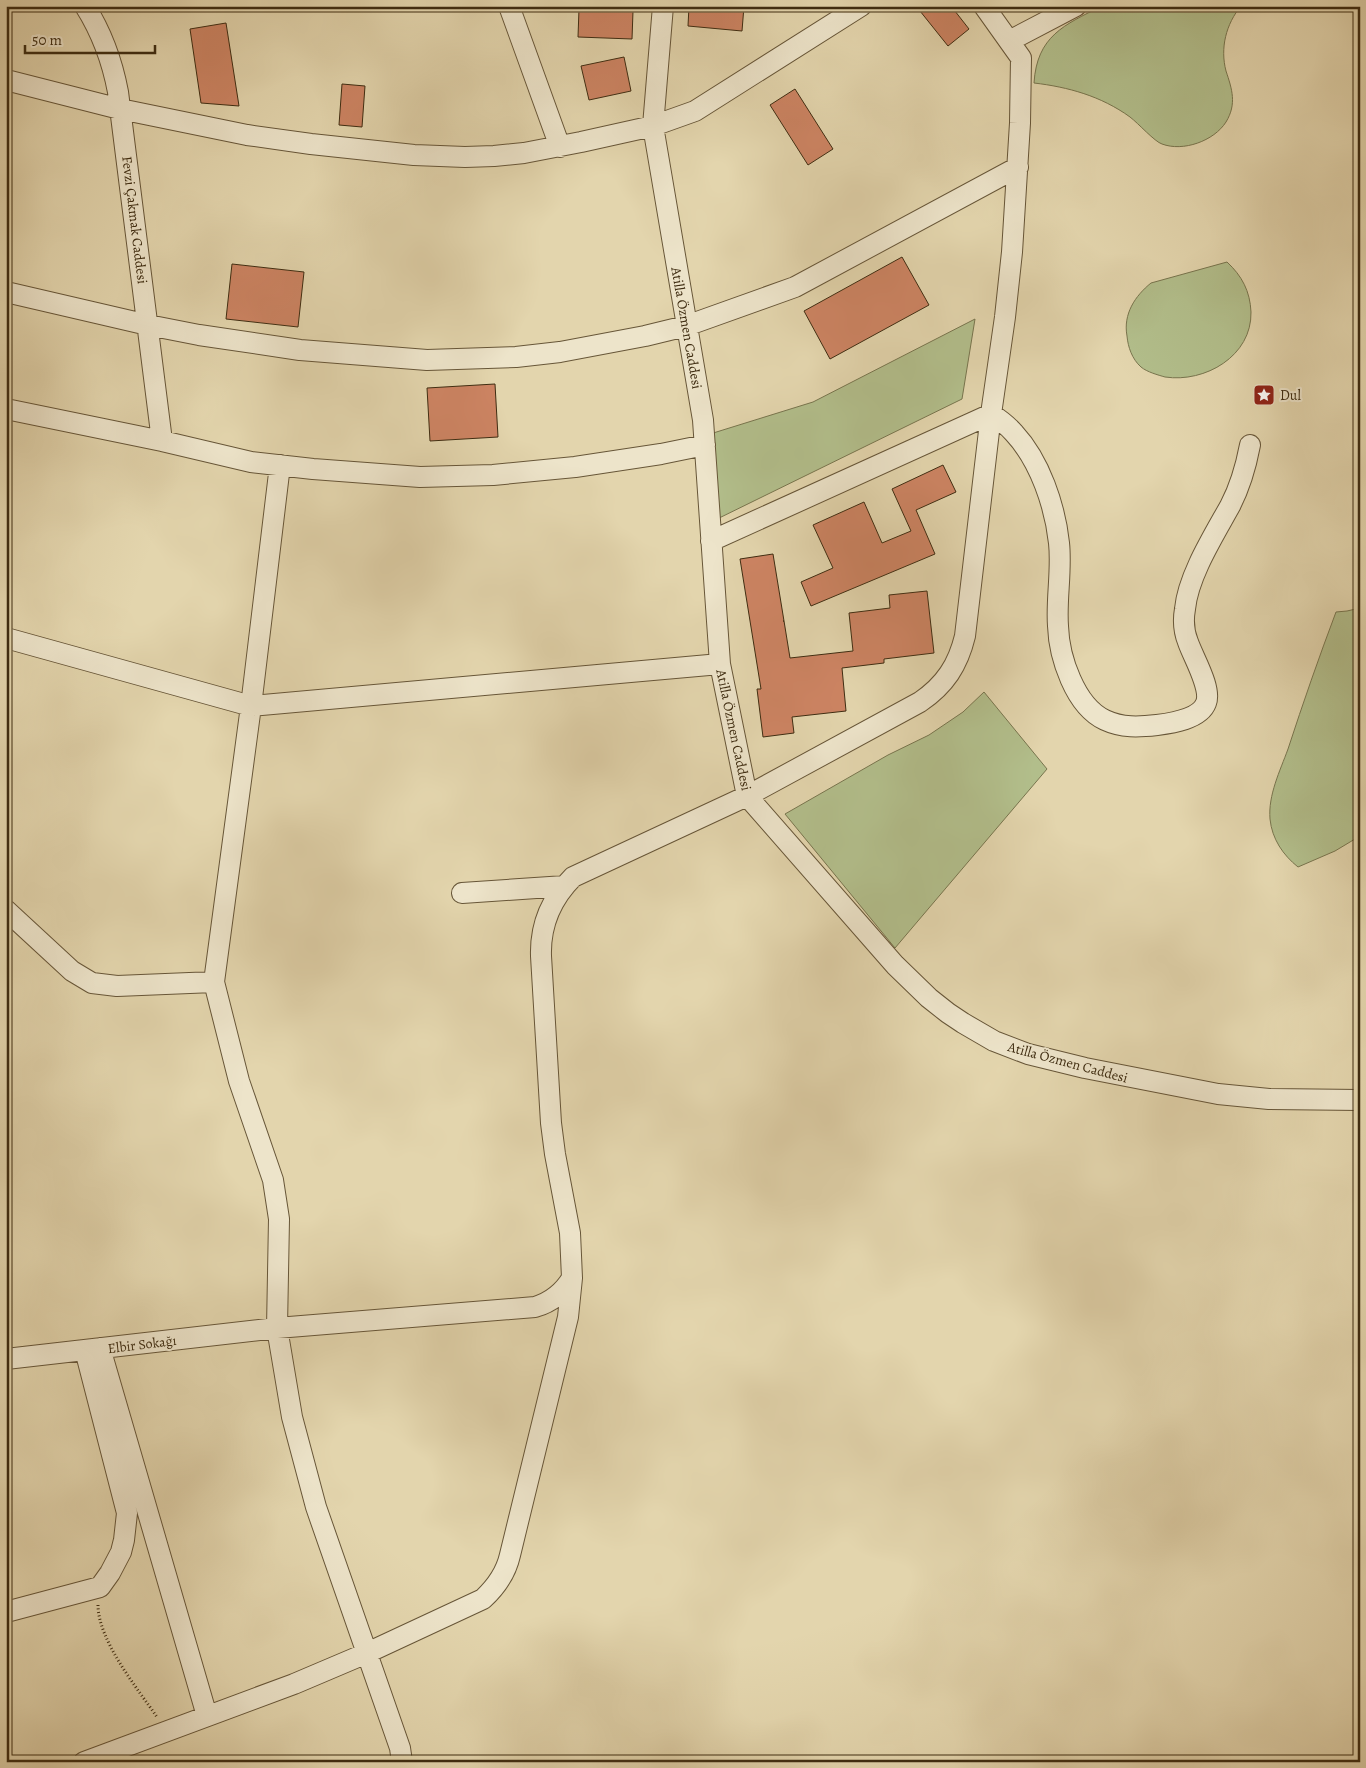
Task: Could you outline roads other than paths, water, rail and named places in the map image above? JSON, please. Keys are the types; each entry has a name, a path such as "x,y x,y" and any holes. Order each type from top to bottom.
{"street":[{"name":"Fevzi Çakmak Caddesi","path":"84,6 103,38 110,57 118,92 162,441"},
{"path":"509,6 560,147"},
{"name":"Atilla Özmen Caddesi","path":"663,6 653,126 703,420 720,664 747,796 894,965 948,1013 994,1041 1028,1054 1085,1068 1218,1094 1277,1099 1360,1100"},
{"path":"6,80 120,109 247,135 320,145 414,154 456,157 494,156 560,147 653,126 695,111 861,6"},
{"path":"84,1762 294,1684 367,1653 483,1599 492,1591 504,1574 568,1317 572,1278 570,1233 551,1123 540,943 546,916 557,895 574,877 747,796 920,702 940,687 956,664 962,650 1005,317 1018,167 1021,58 984,6"},
{"path":"1009,42 1076,6"},
{"path":"6,292 148,325 300,350 427,360 489,359 560,352 686,326 795,287 1018,167"},
{"path":"6,409 162,441 251,462 322,470 420,477 493,475 601,464 705,445"},
{"path":"991,414 1014,433 1023,445 1040,475 1052,509 1059,545 1059,639 1070,676 1084,701 1096,715 1113,723 1131,727 1178,721 1194,715 1204,708 1207,692 1187,641 1184,619 1185,608 1190,586 1206,549 1239,486 1250,445"},
{"path":"711,542 991,414"},
{"path":"280,465 251,706 214,982 239,1081 274,1180 279,1219 277,1328 284,1373 303,1461 316,1507 400,1748 402,1762"},
{"path":"6,638 251,706 720,664"},
{"path":"462,893 565,886"},
{"path":"6,910 72,971 92,983 117,986 214,982"},
{"name":"Elbir Sokağı","path":"6,1359 277,1328 535,1307 553,1300 561,1294 572,1278"},
{"path":"92,1349 207,1716"},
{"path":"6,1612 100,1587 121,1552 126,1526 126,1513 92,1349"}],"place":[{"name":"Dul","path":"1264,395"}]}
